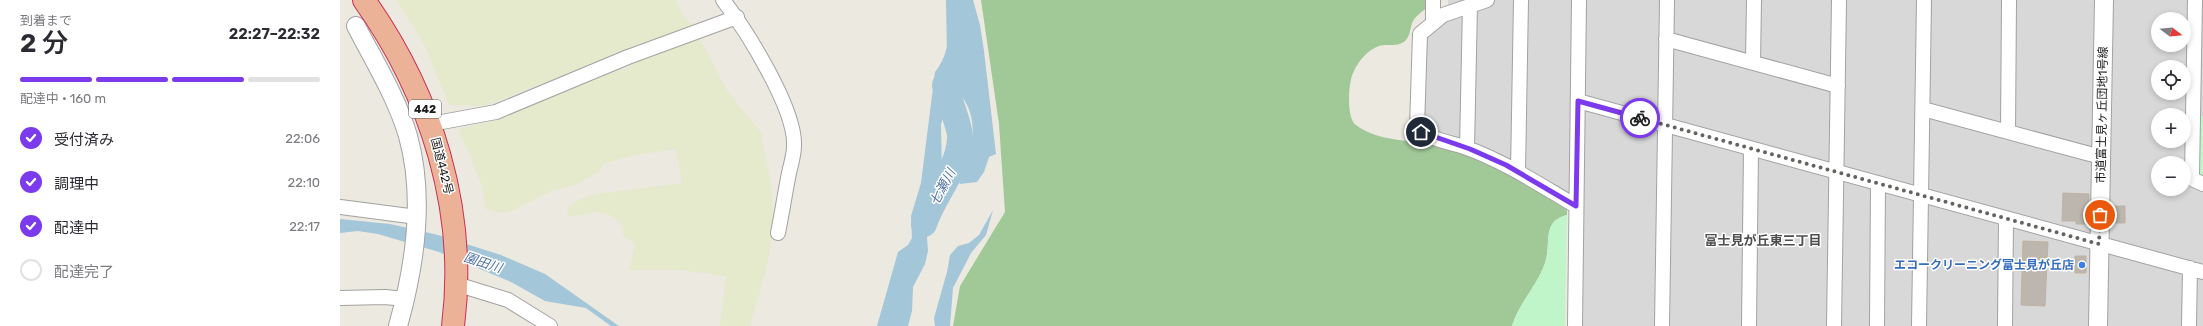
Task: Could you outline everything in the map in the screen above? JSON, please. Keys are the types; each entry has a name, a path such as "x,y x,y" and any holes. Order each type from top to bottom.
{"highway":[{"name":"国道442号","path":"364,0 406,69 431,124 446,177 454,231 456,280 453,326"}],"street":[{"path":"723,0 737,17 757,49 776,88 794,138 793,156 778,233"},
{"path":"1433,0 1433,22"},
{"path":"1487,0 1449,12 1423,30 1420,36 1417,127 1423,133 1467,148 1518,172 1576,206"},
{"path":"1518,172 1521,0"},
{"path":"1575,326 1579,0"},
{"path":"1662,326 1667,0"},
{"path":"1753,62 1754,0"},
{"path":"1834,326 1839,0"},
{"path":"1919,326 1924,0"},
{"path":"2008,132 2009,0"},
{"name":"市道富士見ヶ丘団地1号線","path":"2098,326 2104,0"},
{"path":"2195,0 2198,107 2192,176 2194,180 2203,184"},
{"path":"1467,148 1470,5"},
{"path":"431,124 496,112 628,57 737,17"},
{"path":"356,26 384,81 407,136 415,181 417,217 405,299 398,326"},
{"path":"1666,39 1838,86"},
{"path":"1578,101 2196,270 2189,326"},
{"path":"1922,109 2101,157"},
{"path":"1748,326 1751,148"},
{"path":"1877,326 1878,183"},
{"path":"340,207 417,217"},
{"path":"2005,326 2006,218"},
{"path":"456,280 508,300 550,326"},
{"path":"340,298 385,297 405,299"}],"shaded area":[{"path":"1448,0 2203,0 2203,326 1581,326 1584,202 1503,157 1424,128 1425,38 1448,16"}],"green space":[{"path":"396,0 676,0 681,11 692,26 484,106 449,105 423,42"},
{"path":"981,0 1432,0 1431,3 1414,20 1409,36 1405,41 1395,45 1379,46 1364,56 1358,63 1352,76 1349,91 1349,107 1353,121 1365,131 1375,135 1397,140 1430,144 1458,152 1491,165 1522,181 1552,200 1567,210 1567,215 1559,218 1550,227 1547,255 1542,271 1519,310 1512,326 953,326 960,286 1005,212 999,124"},
{"path":"699,37 728,92 761,132 771,184 773,213 772,239 766,271 750,326 720,326 726,276 680,270 629,270 635,245 632,241 624,238 620,222 610,215 597,212 571,217 567,215 569,205 589,195 682,183 676,149 630,156 603,164 600,171 575,185 551,191 509,212 500,213 486,209 481,183 458,129 491,122 572,87 620,68 622,70 631,66 630,64"},
{"path":"2202,116 2203,178 2194,172 2196,119"},
{"path":"1567,215 1565,326 1512,326 1519,310 1542,271 1547,255 1550,227 1559,218"}],"water":[{"path":"949,0 973,0 980,25 984,51 996,154 989,157 984,172 977,182 960,184 957,178 968,159 973,138 973,126 971,116 962,97 948,104 941,124 942,177 938,205 927,237 928,251 925,264 913,287 912,311 908,326 877,326 898,252 908,245 912,238 911,216 921,183 935,72 944,57 948,40 951,6"},
{"path":"993,210 986,235 971,253 953,288 950,326 935,326 934,318 947,272 950,255 958,246 969,243 979,235"},
{"name":"園田川","path":"340,219 390,224 438,235 501,255 545,274 619,326 611,326 586,308 545,301 511,282 439,252 378,234 358,231 340,233"}],"building":[{"path":"2063,193 2089,194 2088,224 2076,224 2076,221 2062,221"},
{"path":"2113,206 2125,206 2125,223 2113,223"},
{"path":"2023,241 2048,242 2045,306 2021,305"},
{"path":"2075,256 2086,256 2086,273 2075,273"}],"waterway":[{"name":"七瀬川","path":"924,224 928,213 955,162 960,139 960,134 945,85 960,55 959,0"}],"way so far":[{"path":"1640,118 2099,244 2100,215"}],"place":[{"name":"エコークリーニング富士見が丘店","path":"2082,265"}],"district":[{"name":"富士見が丘東三丁目","path":"1763,240"}],"route":[{"path":"1421,132 1470,149 1506,165 1576,206 1578,101 1640,118"}]}
